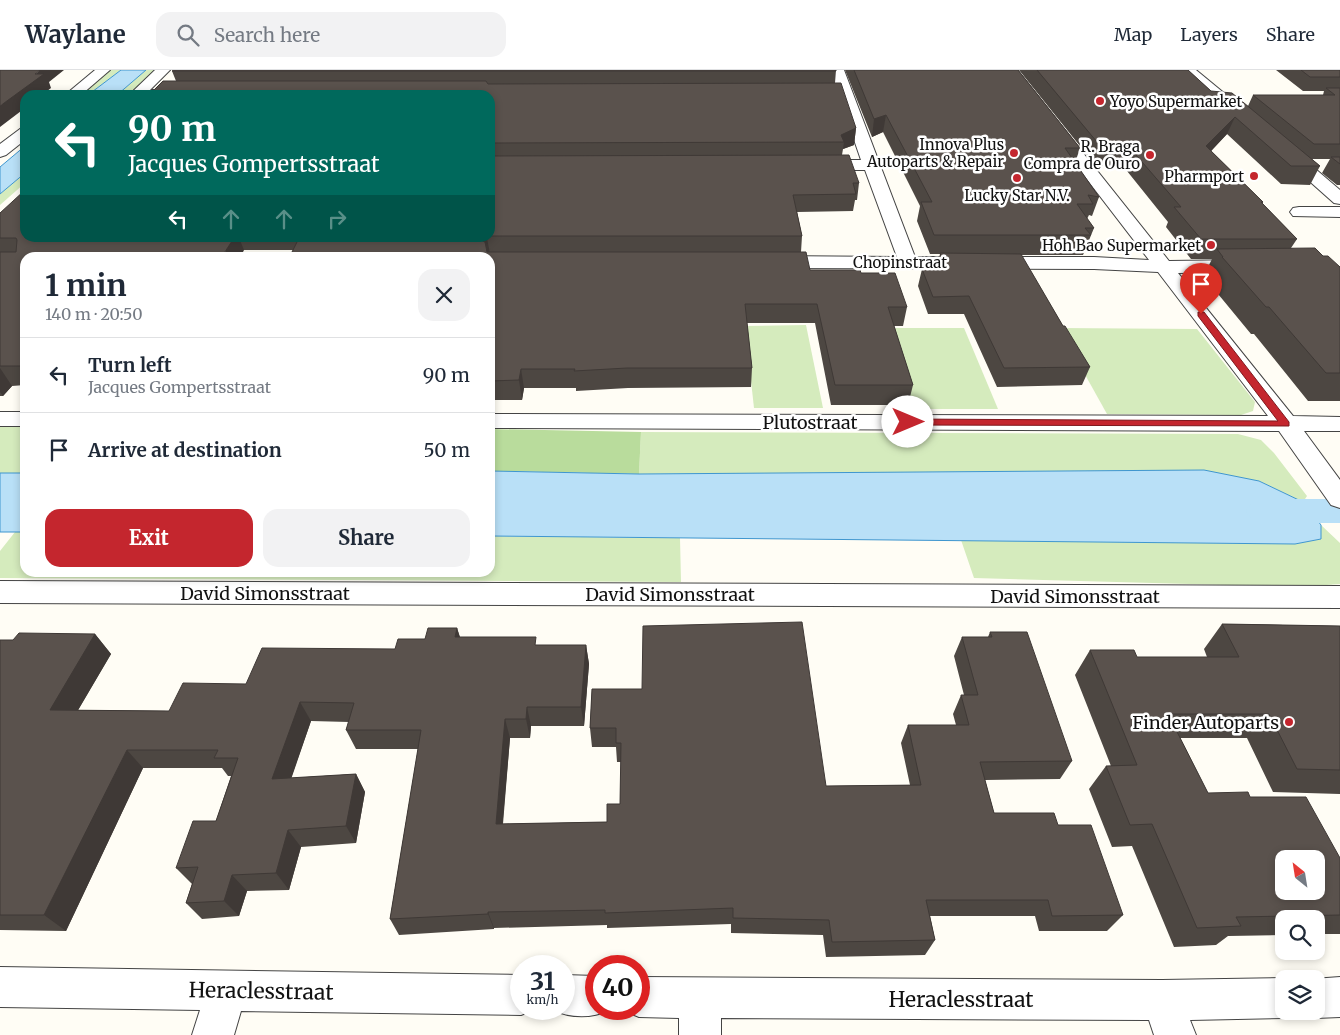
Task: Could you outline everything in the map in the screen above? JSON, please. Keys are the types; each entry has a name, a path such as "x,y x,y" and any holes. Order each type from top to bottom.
{"street":[{"path":"78,90 103,70"},
{"path":"140,90 163,70"},
{"path":"837,70 908,262"},
{"path":"1010,70 1286,424 1340,499"},
{"path":"1188,70 1250,122"},
{"path":"825,93 845,93"},
{"path":"1220,97 1240,97"},
{"path":"0,152 20,136"},
{"path":"1272,141 1340,199"},
{"path":"802,166 871,165"},
{"path":"1302,166 1321,166"},
{"path":"1299,212 1340,212"},
{"name":"Chopinstraat","path":"759,262 1094,263 1165,267 1262,266"},
{"path":"0,419 20,419"},
{"name":"Plutostraat","path":"495,421 1340,424"},
{"name":"David Simonsstraat","path":"0,592 1340,597"},
{"name":"Heraclesstraat","path":"0,986 510,995"},
{"path":"213,1035 228,990"},
{"path":"1325,998 1340,997"},
{"name":"Heraclesstraat","path":"650,1000 700,1016 1169,1017 1275,999"}],"green space":[{"path":"110,70 121,70 95,90 85,90"},
{"path":"146,70 156,70 134,90 123,90"},
{"path":"20,177 20,187 0,205 0,194"},
{"path":"806,325 823,408 754,408 745,326"},
{"path":"887,328 964,328 998,409 912,409"},
{"path":"1059,328 1197,329 1255,402 1253,411 1241,415 1107,414"},
{"path":"0,426 20,426 20,473 0,473"},
{"path":"495,429 641,432 639,474 495,471"},
{"path":"641,432 1238,434 1261,440 1274,453 1307,496 1303,502 1259,481 639,474"},
{"path":"1321,525 1340,543 1340,584 1299,587 974,578 961,540 1295,544 1320,539"},
{"path":"15,532 20,532 20,577 495,577 495,536 680,538 681,582 0,578 0,551"}],"water":[{"path":"121,70 146,70 123,90 95,90"},
{"path":"20,150 20,177 0,194 0,167"},
{"path":"1204,470 1259,481 1303,502 1321,525 1321,539 1295,544 495,536 495,471 639,474"},
{"path":"0,473 20,473 20,532 0,532"}],"building":[{"path":"0,70 40,70 35,74 44,74 20,90 0,106"},
{"path":"836,70 836,71 172,71"},
{"path":"854,70 1018,70 1080,148 1065,148 1099,197 1088,195 1093,204 1077,204 1094,228 1085,228 1091,235 934,235 921,202 932,202 886,115 874,119"},
{"path":"1037,70 1188,70 1211,91 1232,93 1320,166 1291,166 1235,117 1206,146 1263,202 1261,202 1297,239 1201,239 1174,207 1181,207 1130,148 1102,148"},
{"path":"1301,70 1340,70 1340,77 1310,77"},
{"path":"163,81 486,81 488,84 841,83 856,128 841,135 844,142 495,143 495,90 154,90"},
{"path":"1326,88 1340,88 1340,144 1314,144 1253,95 1335,95"},
{"path":"849,155 859,183 853,183 856,194 793,195 802,236 495,236 495,156"},
{"path":"1331,157 1340,157 1340,164"},
{"path":"20,195 20,242 231,242 225,252 20,252 20,366 0,366 0,252 16,252 17,240 16,238 0,238 0,213"},
{"path":"297,242 485,242 487,252 292,252"},
{"path":"1315,248 1323,256 1328,256 1340,267 1340,373 1326,373 1269,307 1266,307 1222,257 1217,249"},
{"path":"495,252 806,252 810,270 860,270 861,273 895,273 907,307 888,307 913,385 835,385 817,304 745,304 752,368 627,368 574,371 575,369 521,369 519,380 495,381"},
{"path":"940,253 1021,254 1063,326 1065,326 1090,367 1004,368 969,296 933,297 922,269 946,269"},
{"path":"802,622 826,786 921,785 908,725 969,725 961,695 978,695 962,637 992,637 990,632 1027,632 1072,761 980,762 994,813 1054,813 1058,825 1091,825 1123,915 1052,916 1048,900 926,900 935,940 832,942 829,920 733,918 733,908 605,913 605,910 488,912 488,914 390,919 421,730 346,730 354,703 300,702 272,779 356,774 346,826 288,830 276,873 232,875 224,901 186,903 198,867 176,868 193,821 216,821 238,758 214,758 218,750 127,750 44,915 0,915 0,640 13,640 19,633 95,634 50,710 169,711 183,683 246,684 262,648 395,649 398,639 425,639 428,628 457,628 455,637 536,637 535,645 586,645 581,707 527,707 526,719 505,719 496,824 607,822 607,804 620,804 621,743 616,743 616,728 590,728 592,689 642,689 643,626"},
{"path":"1222,624 1340,626 1340,770 1297,769 1269,714 1168,714 1208,793 1248,792 1250,797 1306,797 1340,858 1340,915 1325,915 1325,910 1275,910 1275,916 1236,917 1241,926 1197,928 1152,824 1130,825 1106,766 1137,765 1090,650 1134,650 1137,657 1239,657"}],"waterway":[{"path":"1263,511 1340,511"}],"place":[{"name":"Yoyo Supermarket","path":"1100,101"},
{"name":"Innova Plus Autoparts & Repair","path":"1014,153"},
{"name":"R. Braga Compra de Ouro","path":"1150,155"},
{"name":"Pharmport","path":"1254,176"},
{"name":"Lucky Star N.V.","path":"1017,178"},
{"name":"Hoh Bao Supermarket","path":"1211,245"},
{"name":"Finder Autoparts","path":"1289,722"}],"route":[{"path":"908,422 1286,424 1201,314"}]}
